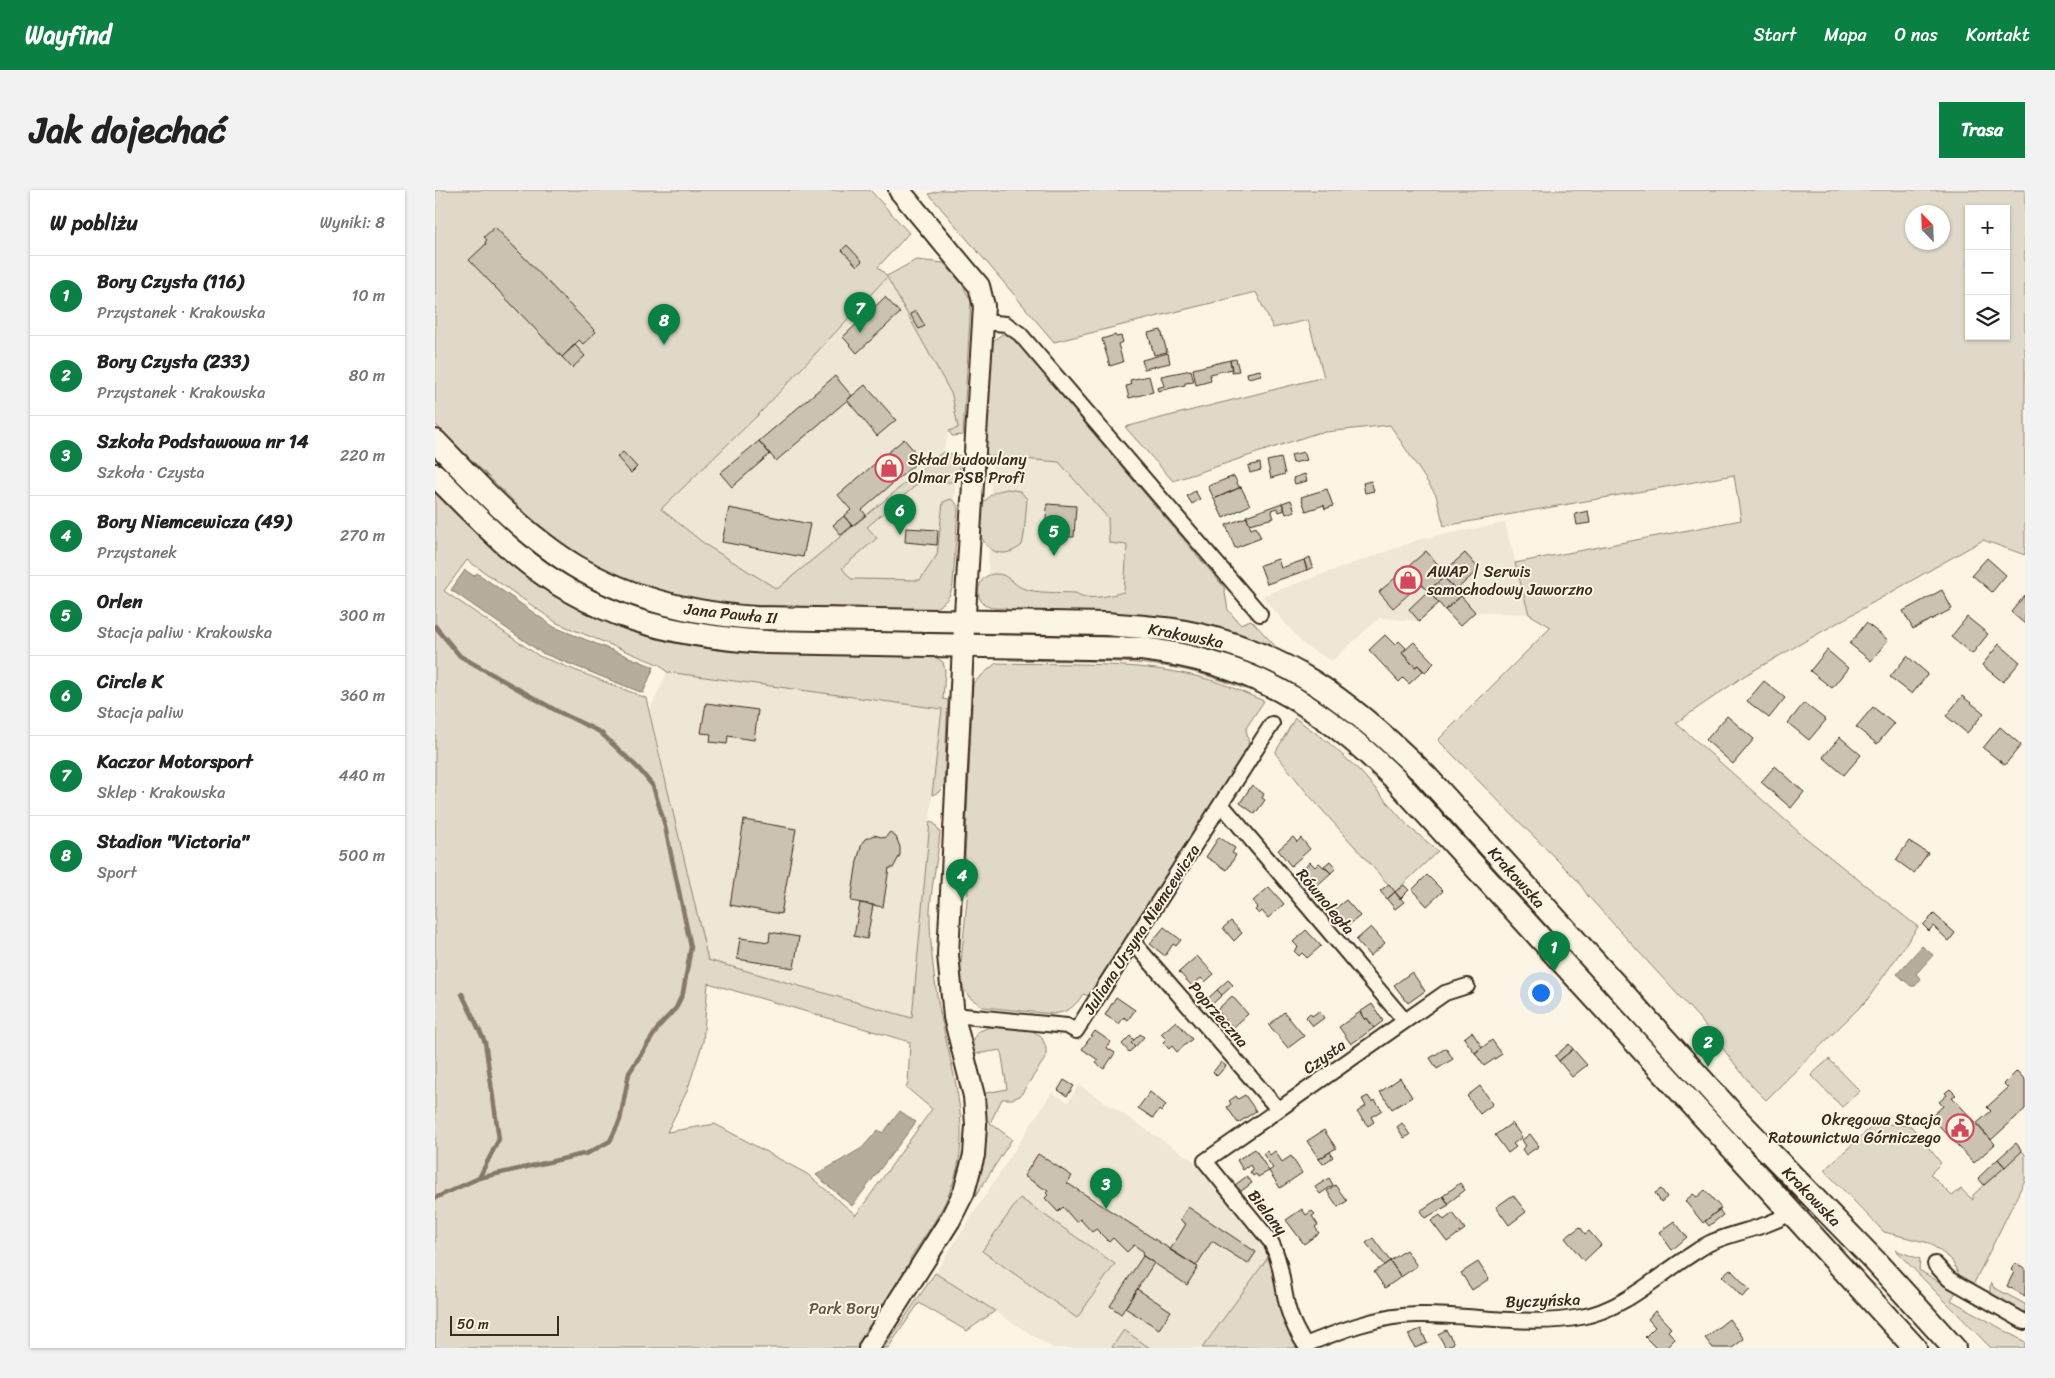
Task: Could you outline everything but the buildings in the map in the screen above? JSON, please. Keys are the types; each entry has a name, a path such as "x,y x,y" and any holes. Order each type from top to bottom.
{"main road":[{"name":"Jana Pawła II","path":"435,441 493,500 555,553 607,583 653,601 707,613 756,618 964,622"},
{"name":"Jana Pawła II","path":"435,475 490,530 540,572 585,599 641,622 691,635 733,640 963,646"},
{"name":"Krakowska","path":"964,622 1134,626 1175,630 1251,651 1278,662 1319,685 1353,709 1391,741 1425,775 1740,1122 1867,1253 1954,1348"},
{"name":"Krakowska","path":"963,646 1141,649 1200,659 1258,679 1289,693 1326,718 1367,751 1395,778 1915,1348"}],"street":[{"path":"869,1348 943,1234 958,1206 970,1174 976,1141 975,1108 955,1017 948,954 964,622 984,300 976,282 899,190"},
{"path":"983,322 1006,324 1020,334 1260,614"},
{"name":"Juliana Ursyna Niemcewicza","path":"955,1017 964,1016 1067,1026 1075,1031 1273,724"},
{"name":"Równoległa","path":"1221,804 1405,1021"},
{"name":"Poprzeczna","path":"1133,942 1278,1109"},
{"name":"Czysta","path":"1205,1162 1445,993 1467,986"},
{"name":"Bielany","path":"1205,1162 1271,1242 1278,1255 1288,1310 1294,1326 1306,1346"},
{"name":"Byczyńska","path":"1306,1346 1336,1332 1396,1316 1455,1315 1540,1320 1579,1318 1599,1313 1619,1304 1711,1242 1775,1222 1790,1213"},
{"path":"1935,1264 1949,1278 2025,1322"}],"shaded area":[{"path":"887,277 952,395 958,428 949,431 943,452 957,458 950,566 931,594 777,589 706,545 661,509 759,414"},
{"path":"995,385 1181,603 987,594"},
{"path":"1505,523 1529,614 1475,612 1460,626 1439,603 1419,621 1379,618 1332,661 1304,645 1262,596 1421,539"},
{"path":"465,570 474,576 477,573 554,627 654,667 643,693 542,653 451,590"},
{"path":"667,672 942,709 931,807 912,1019 708,960 650,710"},
{"path":"1922,946 1933,955 1916,974 1921,979 1915,986 1911,986 1897,974"},
{"path":"1079,1085 1200,1165 1272,1252 1202,1348 1052,1348 935,1273 1052,1092 1068,1102"},
{"path":"900,1111 916,1122 852,1206 816,1175 862,1148 878,1130 883,1133"}],"green space":[{"path":"435,190 870,190 909,233 878,267 887,276 916,260 944,263 962,284 971,301 963,435 952,436 949,431 958,428 952,395 887,277 759,414 661,509 706,545 777,589 943,452 961,456 959,478 953,482 920,482 867,527 877,538 842,568 851,579 920,580 937,555 943,502 951,499 958,508 953,584 947,599 933,609 718,605 657,592 600,569 550,537 435,424"},
{"path":"943,190 2025,190 2025,555 1983,540 1744,676 1676,723 1801,834 1918,927 1867,1000 1766,1100 1752,1086 1699,1018 1588,896 1577,880 1438,740 1551,627 1529,614 1515,563 1741,520 1734,475 1444,526 1436,495 1390,425 1317,433 1173,481 1125,427 1324,377 1308,320 1273,328 1256,292 1054,342 929,194"},
{"path":"1002,334 1016,339 1055,388 1224,587 1228,610 1240,624 1251,620 1277,648 1215,627 1009,614 1006,608 991,608 982,602 978,592 981,582 989,575 995,574 1003,575 1022,588 1035,591 1076,593 1087,597 1106,596 1124,592 1127,545 1109,543 1108,518 1059,462 988,456 984,446 989,350 993,341"},
{"path":"1007,489 1020,491 1027,499 1024,535 1022,545 1009,552 998,552 989,548 982,539 979,528 979,516 983,504 992,494"},
{"name":"Park Bory","path":"435,490 615,624 669,642 717,650 773,654 934,656 943,662 945,671 943,699 948,700 944,785 939,792 932,795 942,709 667,672 660,665 557,623 467,560 444,591 539,656 646,698 708,960 912,1018 930,821 935,824 940,832 931,899 931,949 934,977 959,1107 961,1145 953,1183 945,1203 910,1259 916,1262 860,1348 435,1348","holes":["708,983 910,1042 908,1084 906,1087 932,1109 856,1215 807,1174 715,1124 667,1132 687,1091 703,1042"]},
{"path":"1009,632 1134,634 1216,648 1276,670 1274,675 1246,664 1008,638"},
{"path":"1009,654 1143,659 1185,664 1253,686 1251,691 1202,674 1164,666 1098,661 1009,660"},
{"path":"996,663 1106,665 1161,670 1188,674 1214,681 1264,701 1246,728 1249,746 1089,996 1083,994 1071,1008 1053,1014 983,1007 969,997 963,988 960,972 969,880 965,856 973,683"},
{"path":"1295,718 1328,742 1360,771 1408,826 1438,851 1395,892 1308,794 1275,753"},
{"path":"992,1026 1031,1030 1041,1036 1046,1047 1046,1057 1020,1096 1012,1099 1002,1099 990,1123 1012,1139 964,1214 975,1190 981,1163 981,1094 1007,1089 1001,1050 975,1054 972,1044 977,1032"},
{"path":"1829,1059 1860,1091 1842,1107 1811,1075"},
{"path":"1876,1123 1911,1126 1941,1163 1930,1174 1952,1196 1961,1189 1973,1200 1973,1195 2022,1151 2025,1154 2025,1180 1974,1283 1960,1277 1951,1259 1929,1243 1884,1232 1825,1171"},
{"path":"1020,1198 1115,1264 1077,1318 982,1251"},
{"path":"1895,1250 1920,1259 1919,1270 1956,1292 1951,1300 2025,1342 2025,1348 1991,1348"},
{"path":"1272,1252 1300,1348 1202,1348"},
{"path":"935,1273 995,1311 967,1331 919,1303 888,1348 884,1348"},
{"path":"1992,1283 1993,1287 2025,1304 2025,1314 1990,1294"},
{"path":"1124,1330 1150,1348 1112,1347"}],"waterway":[{"path":"435,626 460,656 557,711 600,732 639,769 653,786 664,822 691,947 683,993 676,1008 660,1025 629,1073 620,1120 610,1141 588,1153 479,1178 435,1198"},
{"path":"462,994 485,1042 499,1139 479,1178"}],"place":[{"name":"Kaczor Motorsport","path":"860,333"},
{"name":"Stadion \"Victoria\"","path":"664,345"},
{"name":"Skład budowlany Olmar PSB Profi","path":"889,468"},
{"name":"Circle K","path":"900,535"},
{"name":"Orlen","path":"1054,556"},
{"name":"AWAP | Serwis samochodowy Jaworzno","path":"1408,580"},
{"name":"Bory Niemcewicza (49)","path":"962,900"},
{"name":"Bory Czysta (116)","path":"1554,972"},
{"name":"Bory Czysta (233)","path":"1708,1067"},
{"name":"Okręgowa Stacja Ratownictwa Górniczego","path":"1960,1128"},
{"name":"Szkoła Podstawowa nr 14","path":"1106,1209"}]}
